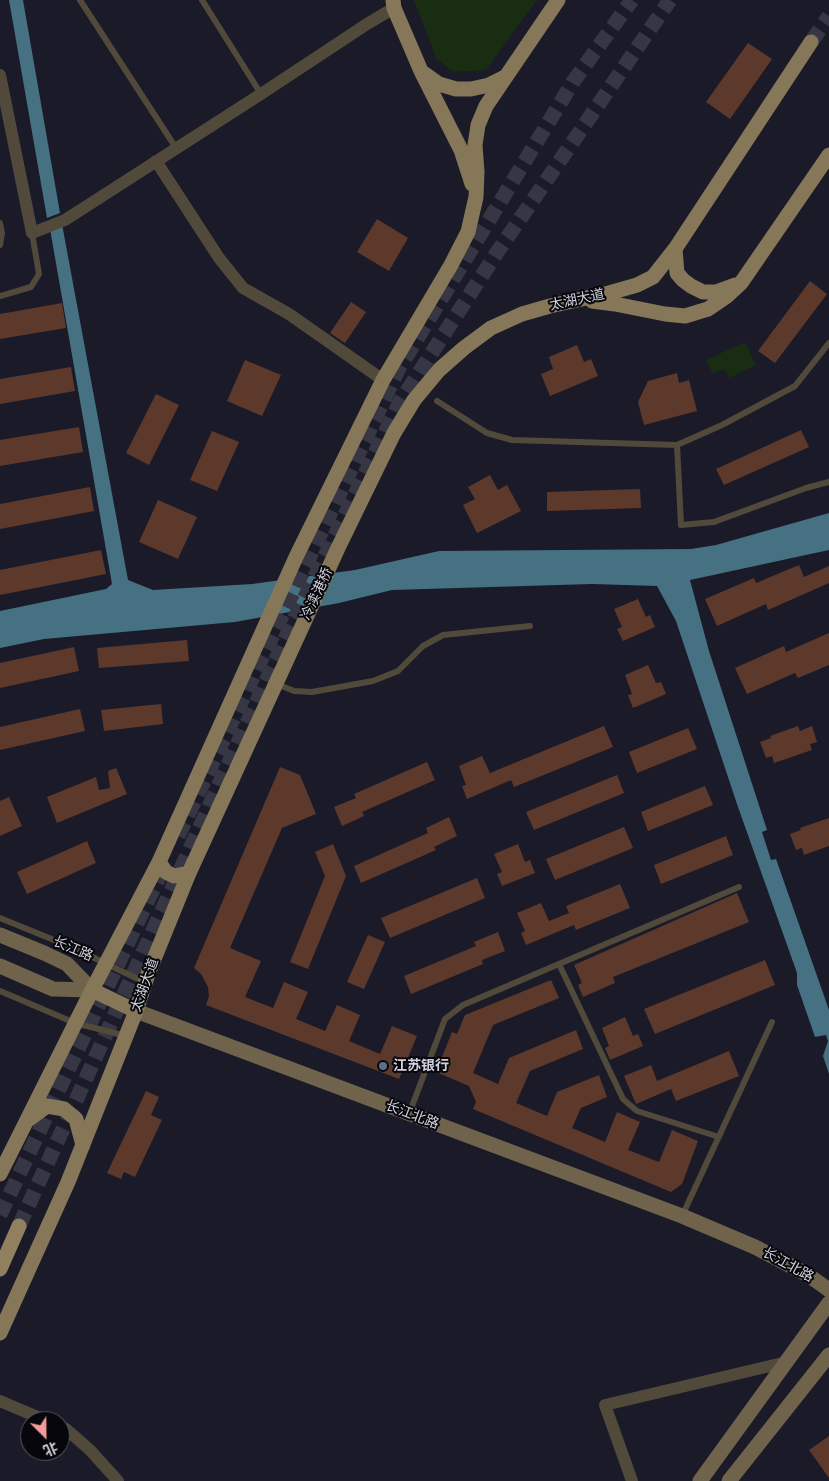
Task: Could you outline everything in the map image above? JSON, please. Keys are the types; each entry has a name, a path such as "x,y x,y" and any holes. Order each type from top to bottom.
{"highway":[{"path":"0,1269 19,1226"}],"main road":[{"path":"0,1174 75,1023 159,862 296,557 383,380 451,265 468,232 476,197 475,145 478,126 486,106 558,0"},
{"path":"394,4 421,71 460,150 476,197"},
{"name":"太湖大道","path":"338,548 394,433 414,400 439,370 464,348 492,328 522,314 637,285 653,277 675,249 811,42"},
{"path":"421,71 439,84 456,89 471,89 489,85 505,77"},
{"path":"580,300 684,316 708,309 727,296 741,283 829,154"},
{"path":"675,249 677,272 682,280 691,286 703,292 716,292 741,283"},
{"name":"冷渎港桥","path":"296,640 338,548"},
{"name":"太湖大道","path":"0,1333 68,1182 189,873 296,640"},
{"path":"159,862 166,872 174,876 189,873"},
{"name":"长江北路","path":"0,935 67,964 92,990 136,1011 682,1216 755,1247 808,1275 829,1290"},
{"path":"0,966 53,989 92,990"},
{"path":"26,1121 47,1106 64,1109 76,1119 83,1145"},
{"path":"700,1481 829,1303"},
{"path":"729,1481 829,1355"}],"street":[{"path":"0,75 32,233 64,220 262,94 394,4"},
{"path":"156,161 219,258 243,288 289,314 383,380"},
{"path":"632,1481 605,1405 787,1362"},
{"path":"0,1401 24,1411"},
{"path":"70,1432 90,1450 118,1481"}],"lane":[{"path":"80,0 176,148"},
{"path":"202,0 262,94"},
{"path":"0,223 2,233 0,245"},
{"path":"0,296 31,288 39,274 32,233"},
{"path":"437,401 487,433 512,440 677,445 722,425 795,386 829,343"},
{"path":"677,445 681,525 714,522 806,488 829,482"},
{"path":"276,683 294,691 312,692 373,681 398,671 422,646 443,635 530,626"},
{"path":"409,1114 445,1020 463,1005 740,887"},
{"name":"长江路","path":"0,918 106,963 145,982"},
{"path":"559,964 623,1099 636,1111 719,1137"},
{"path":"0,991 75,1023 126,1036"},
{"path":"682,1216 772,1022"}],"green space":[{"path":"414,0 537,0 486,70 453,72 436,58"},
{"path":"745,342 756,365 729,378 725,369 713,374 706,360"}],"water":[{"path":"9,0 23,0 60,213 47,218"},
{"path":"62,224 128,580 153,590 252,584 355,570 439,551 691,549 716,545 829,513 829,550 690,580 709,651 767,830 762,832 771,860 776,859 829,1010 829,1074 823,1056 828,1041 826,1035 815,1037 797,985 797,973 738,807 676,621 657,586 592,584 392,590 339,603 235,622 44,639 0,648 0,611 106,589 112,584 50,229"}],"building":[{"path":"748,43 772,59 730,119 706,102"},
{"path":"377,219 408,238 389,271 357,252"},
{"path":"810,281 827,294 775,363 758,351"},
{"path":"351,302 366,312 345,343 330,333"},
{"path":"62,303 66,328 0,339 0,314"},
{"path":"577,345 584,362 591,359 598,376 550,396 541,374 553,369 549,357"},
{"path":"245,360 281,375 262,416 227,401"},
{"path":"71,367 75,391 0,404 0,379"},
{"path":"677,373 679,383 689,380 697,411 644,425 638,402 648,381"},
{"path":"156,394 179,405 149,465 126,453"},
{"path":"79,427 83,452 0,466 0,440"},
{"path":"801,430 809,447 724,485 716,469"},
{"path":"212,431 239,442 217,491 190,480"},
{"path":"490,475 498,490 507,485 521,511 477,533 463,505 475,499 468,487"},
{"path":"90,487 94,511 0,529 0,504"},
{"path":"640,489 641,508 547,511 547,492"},
{"path":"158,500 197,517 178,559 139,542"},
{"path":"101,550 106,574 0,595 0,570"},
{"path":"799,565 804,577 829,566 829,583 768,610 766,604 717,626 705,599 754,578 756,583"},
{"path":"638,599 646,617 650,615 655,627 623,641 617,629 622,627 614,609"},
{"path":"829,633 829,665 798,678 795,673 747,694 735,668 784,646 786,652"},
{"path":"187,640 189,661 99,668 97,648"},
{"path":"74,647 79,671 0,688 0,663"},
{"path":"648,665 656,683 661,682 666,694 633,708 628,695 632,694 625,675"},
{"path":"161,704 163,724 104,731 101,710"},
{"path":"80,709 85,731 0,750 0,727"},
{"path":"604,726 613,747 514,787 511,780 467,799 462,786 466,785 459,766 482,756 490,773"},
{"path":"798,726 800,731 812,726 817,742 810,744 812,750 774,763 772,756 766,758 760,742 771,738 770,736"},
{"path":"688,728 697,749 637,773 629,752"},
{"path":"427,762 435,780 362,812 364,816 342,826 334,807 356,798 354,794"},
{"path":"280,767 300,775 316,814 282,828 230,948 261,961 245,997 273,1008 284,982 308,992 296,1019 325,1031 337,1005 360,1015 349,1041 380,1054 392,1026 417,1036 399,1079 206,1005 209,996 208,987 201,974 194,968"},
{"path":"116,768 127,794 57,823 47,797 96,777 99,790 110,788 108,771"},
{"path":"617,775 624,793 534,830 526,812"},
{"path":"705,786 713,805 648,831 641,812"},
{"path":"9,797 22,826 0,836 0,801"},
{"path":"449,817 457,836 434,847 436,850 361,883 354,866 428,833 426,828"},
{"path":"829,818 829,846 804,855 802,848 796,850 790,834 801,830 800,828"},
{"path":"624,827 633,848 555,880 546,859"},
{"path":"726,836 733,855 661,884 654,865"},
{"path":"87,841 96,863 27,894 17,872"},
{"path":"333,844 346,876 308,969 290,962 325,876 315,852"},
{"path":"518,844 525,862 530,860 535,873 502,886 497,874 502,872 494,854"},
{"path":"477,878 485,898 390,938 381,918"},
{"path":"620,884 630,908 576,930 574,925 526,945 521,933 525,931 517,913 541,903 549,921 569,913 566,906"},
{"path":"737,893 749,922 613,977 615,983 583,997 578,985 582,983 574,965"},
{"path":"498,932 505,951 482,960 483,964 411,994 404,976 476,946 474,942"},
{"path":"368,935 385,942 364,989 347,982"},
{"path":"765,960 775,985 655,1034 644,1009"},
{"path":"551,980 559,998 493,1025 473,1073 498,1084 509,1058 576,1030 583,1049 530,1071 516,1103 547,1116 557,1092 599,1075 607,1097 581,1108 572,1128 605,1142 617,1112 640,1122 628,1150 659,1162 672,1130 698,1141 682,1184 671,1192 473,1109 476,1102 469,1086 436,1072 452,1032 457,1034 465,1015"},
{"path":"625,1017 633,1036 638,1034 643,1046 610,1060 605,1048 609,1046 602,1028"},
{"path":"729,1051 739,1076 676,1101 671,1089 636,1104 624,1076 651,1065 657,1081"},
{"path":"146,1091 159,1097 151,1115 162,1120 135,1177 124,1172 121,1179 107,1173"},
{"path":"829,1436 829,1478 809,1450"}],"tunnel":[{"path":"178,836 398,370 573,82 632,0"},
{"path":"19,1226 291,626 400,402 496,254 670,0"},
{"path":"811,42 829,16"},
{"path":"0,1215 164,866"}],"place":[{"name":"江苏银行","path":"383,1066"}]}
